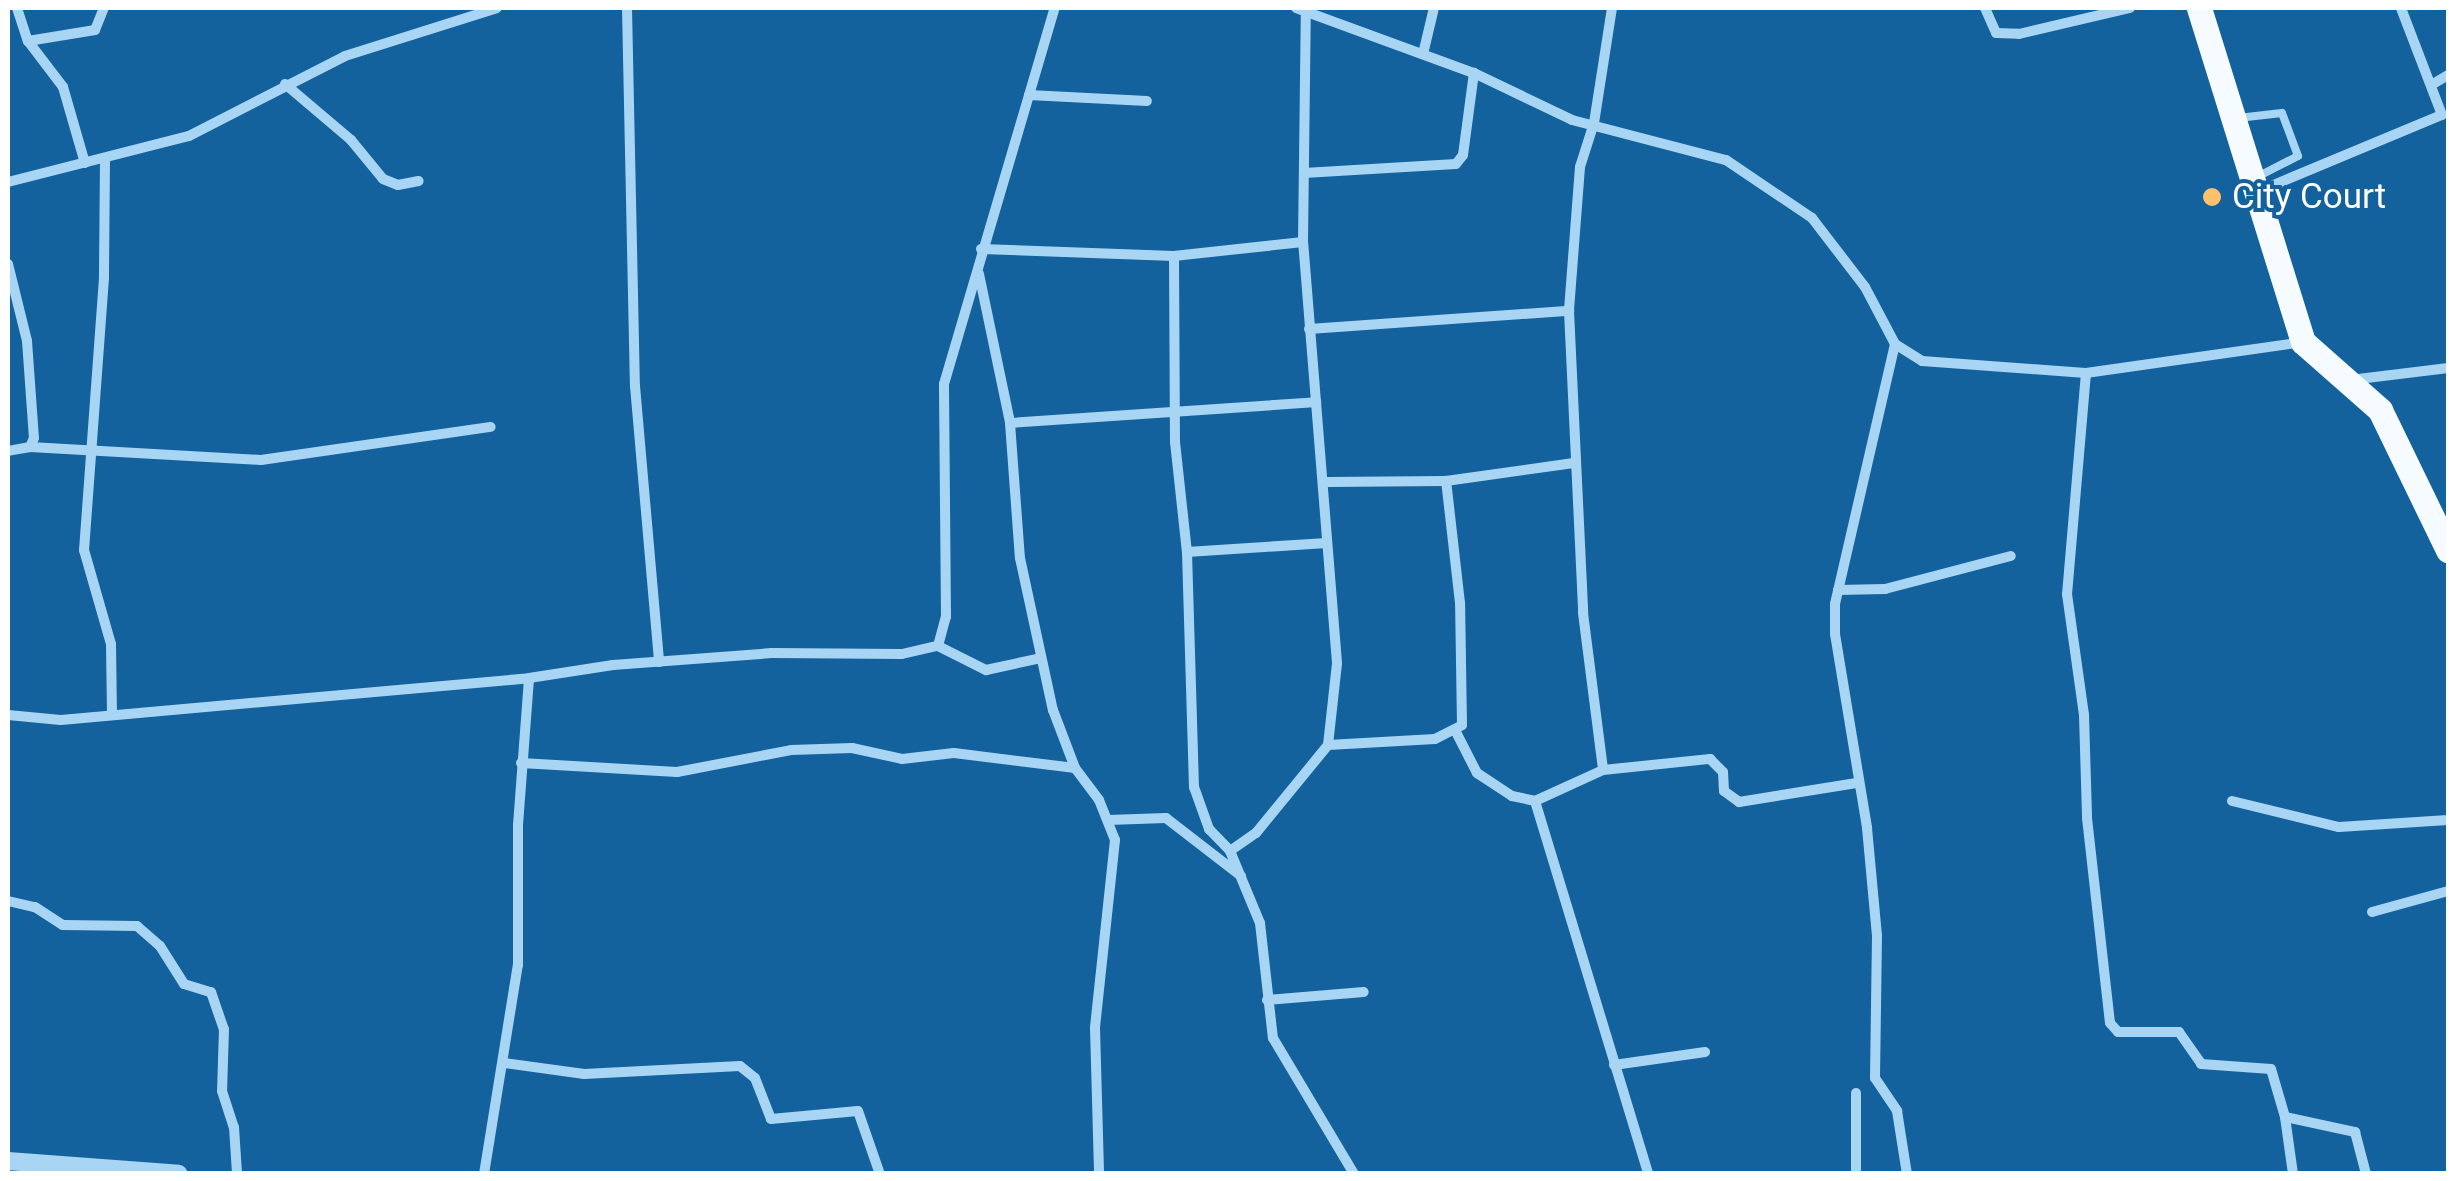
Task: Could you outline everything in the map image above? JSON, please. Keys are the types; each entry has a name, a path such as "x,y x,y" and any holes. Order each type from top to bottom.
{"main road":[{"path":"2199,8 2304,342 2380,410 2448,550"}],"street":[{"path":"16,8 28,41 63,88 84,163"},
{"path":"28,41 95,30 104,8"},
{"path":"8,182 188,136 284,84 384,41 497,8"},
{"path":"627,8 636,386 659,662"},
{"path":"938,646 946,617 944,384 981,249 1056,8"},
{"path":"1423,54 1434,8"},
{"path":"1603,770 1583,613 1569,312 1580,167 1594,123 1612,8"},
{"path":"1985,8 1996,34 2019,34 2130,8"},
{"path":"2254,186 2432,122 2443,106 2401,8"},
{"path":"1230,851 1256,833 1328,745 1337,664 1327,543 1327,482 1303,242 1301,9 1474,72 1572,120 1726,160 1786,198 1838,248 1895,344 1922,361 1954,368 2086,374 2304,342"},
{"path":"1304,173 1456,164 1463,154 1474,72"},
{"path":"2433,84 2448,75"},
{"path":"284,84 351,140 383,179 398,185 419,181"},
{"path":"1029,95 1147,101"},
{"path":"106,158 84,550 112,644 112,715"},
{"path":"981,249 1174,256 1303,242"},
{"path":"1174,256 1194,787 1209,829 1230,851 1260,923 1268,1000 1281,1054 1354,1174"},
{"path":"8,264 26,341 30,447"},
{"path":"978,271 1010,423 1020,558 1041,658 1075,768 1108,820 1118,864 1099,962 1094,1076 1098,1174"},
{"path":"1310,329 1569,312"},
{"path":"1895,344 1838,590 1835,634 1876,935 1875,1078 1897,1111 1906,1174"},
{"path":"2347,380 2448,368"},
{"path":"2086,374 2068,594 2084,715 2087,818 2110,1023 2118,1032 2180,1032 2201,1064 2271,1069 2285,1117 2293,1174"},
{"path":"1010,423 1178,407 1316,402"},
{"path":"8,451 30,447 260,460 491,427"},
{"path":"1327,482 1446,481 1574,463"},
{"path":"1446,481 1465,715 1456,732"},
{"path":"1187,552 1327,543"},
{"path":"1838,590 1885,589 2011,556"},
{"path":"8,715 50,720 112,715 772,653 902,654 938,646 986,670 1041,658"},
{"path":"484,1174 518,965 521,762 529,678"},
{"path":"1456,732 1477,772 1497,788 1535,801 1603,770 1710,759 1724,772 1724,791 1739,802 1856,782"},
{"path":"1328,745 1456,732"},
{"path":"521,762 677,772 791,750 852,748 902,759 954,753 1075,768"},
{"path":"1535,801 1648,1174"},
{"path":"2232,801 2339,827 2448,820"},
{"path":"1108,820 1166,818 1242,877"},
{"path":"2372,912 2448,891"},
{"path":"8,901 34,907 64,925 138,926 160,946 184,984 211,992 224,1029 222,1091 234,1127 237,1174"},
{"path":"1268,1000 1364,992"},
{"path":"1614,1065 1705,1052"},
{"path":"504,1063 584,1074 740,1066 755,1078 772,1119 858,1110 880,1174"},
{"path":"1856,1093 1856,1174"},
{"path":"2285,1117 2356,1132 2366,1174"},
{"path":"8,1161 180,1174"}],"lane":[{"path":"2234,118 2282,113 2298,156 2254,186"}],"place":[{"name":"City Court","path":"2212,197"}]}
